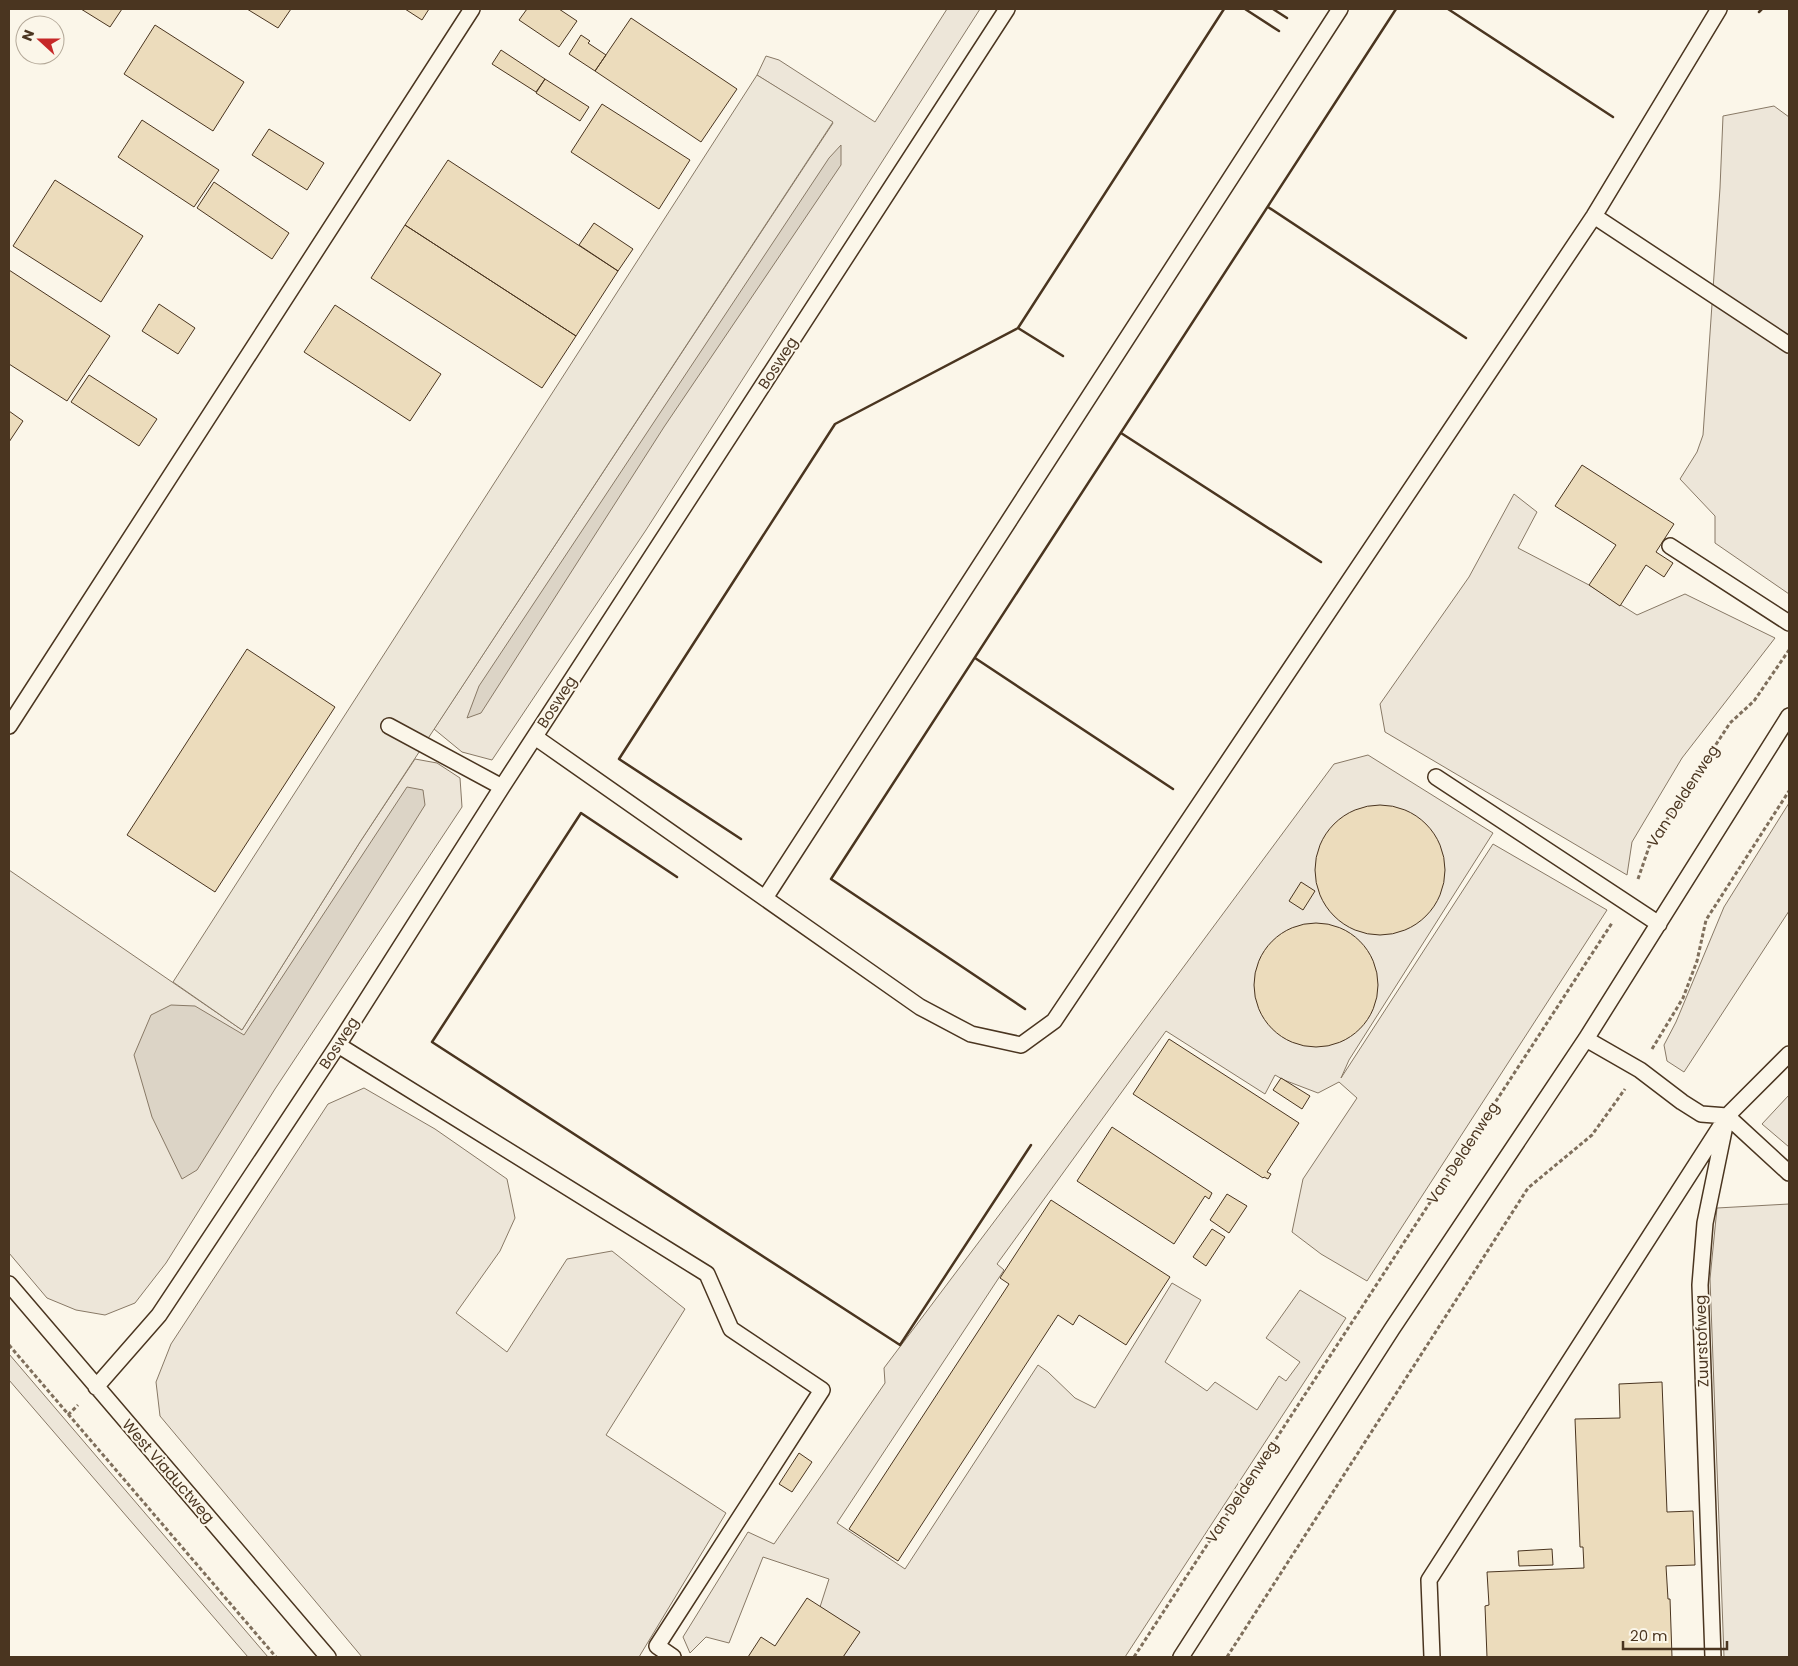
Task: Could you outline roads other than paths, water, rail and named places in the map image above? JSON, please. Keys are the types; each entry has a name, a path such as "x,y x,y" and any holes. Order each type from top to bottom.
{"lane":[{"path":"9,726 472,9"},
{"name":"Bosweg","path":"96,1387 159,1315 338,1045 502,788 1007,9"},
{"path":"765,898 1340,9"},
{"path":"535,737 920,1007 971,1034 1021,1045 1054,1021 1594,216 1719,9"},
{"path":"1594,216 1789,345"},
{"path":"1670,546 1789,623"},
{"path":"1181,1657 1392,1329 1586,1039 1789,716"},
{"path":"389,726 502,788"},
{"path":"1436,777 1659,924"},
{"path":"1586,1039 1640,1070 1701,1114 1727,1116 1789,1173"},
{"path":"338,1045 707,1274 731,1329 822,1390 657,1646 673,1657"},
{"path":"1432,1657 1429,1580 1727,1116 1789,1054"},
{"name":"Zuurstofweg","path":"1714,1657 1700,1285 1705,1223 1727,1116"},
{"name":"West Viaductweg","path":"9,1284 328,1657"}]}
